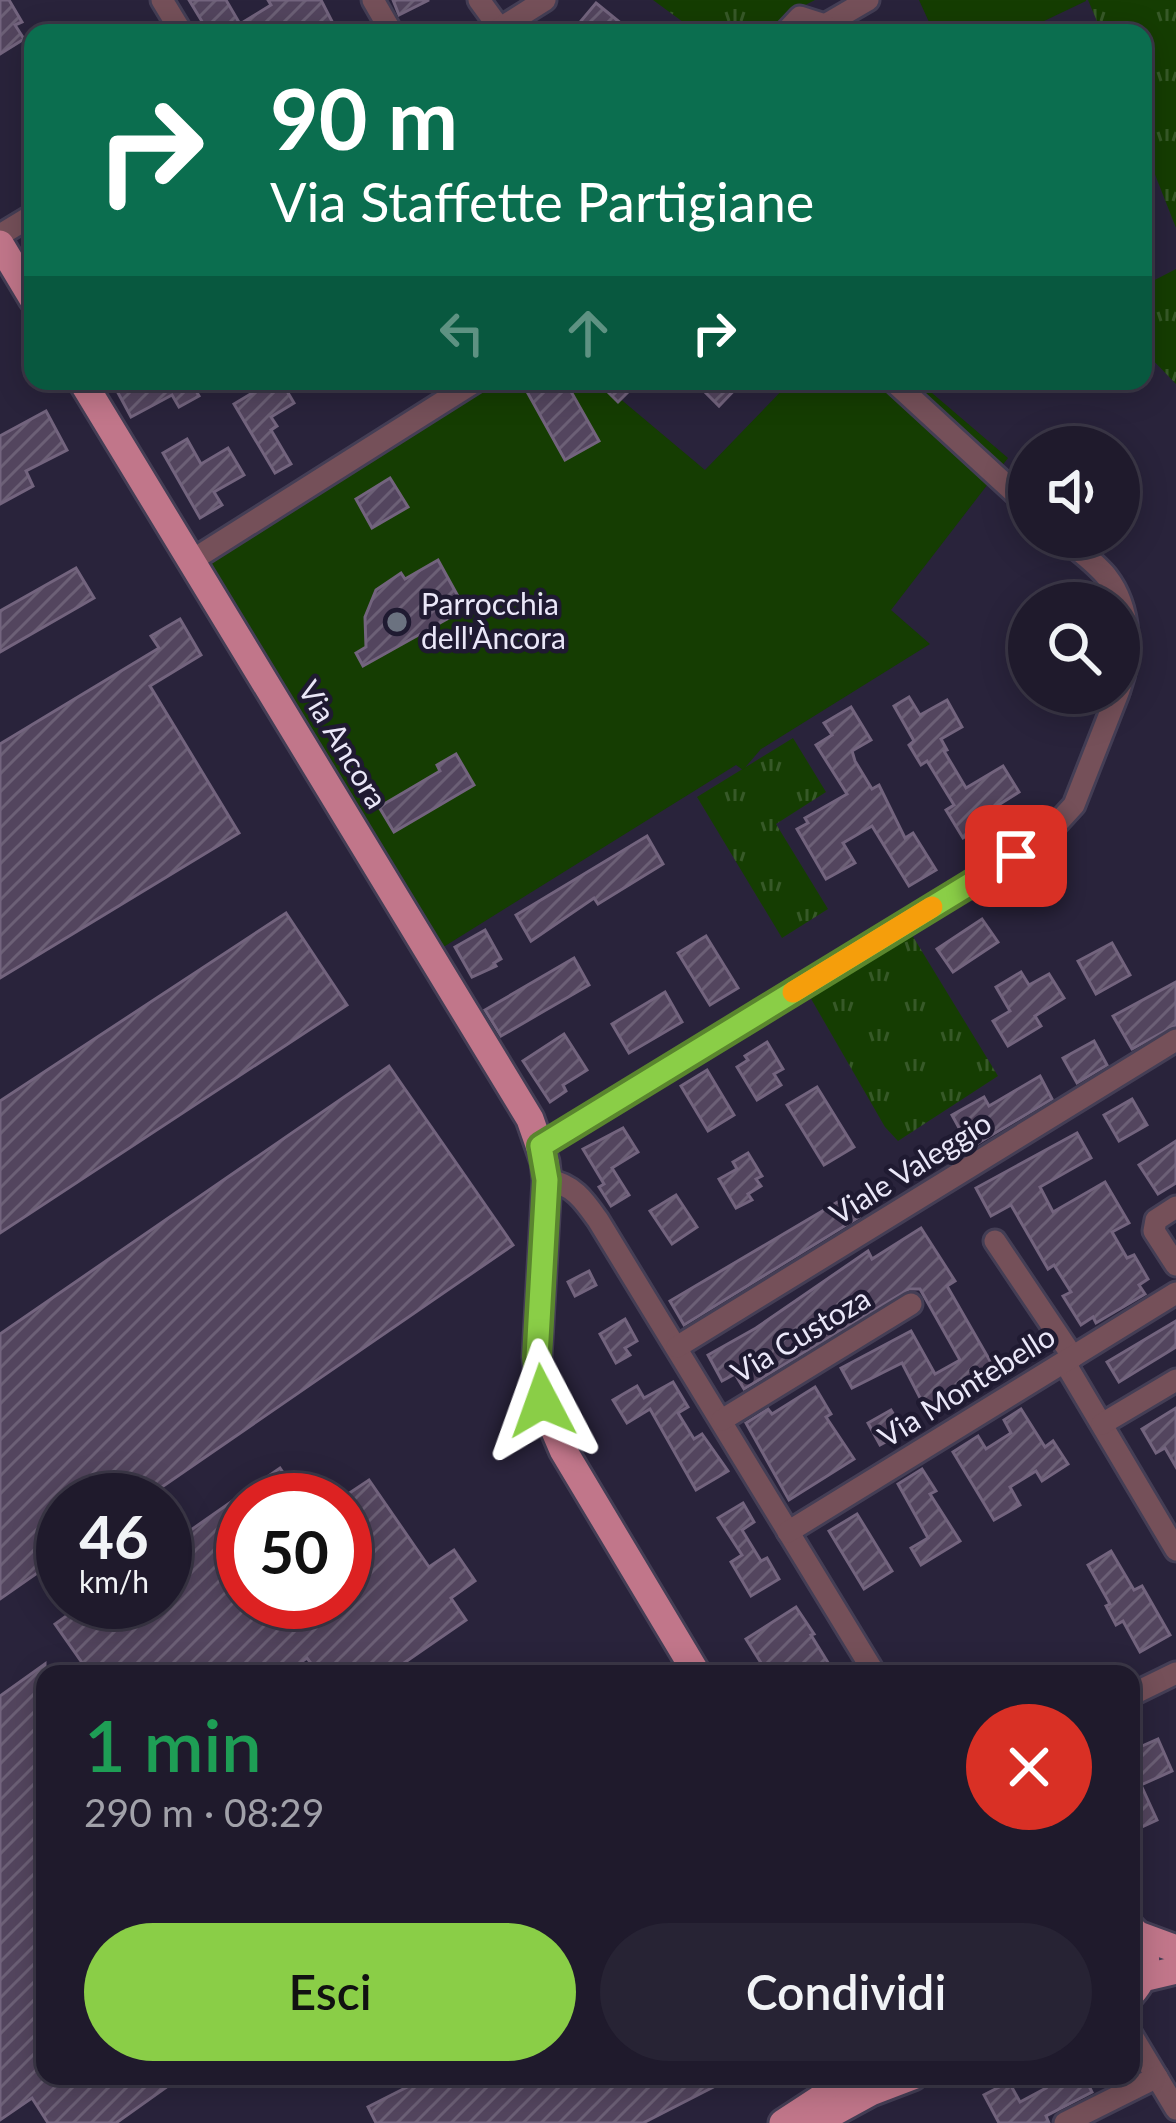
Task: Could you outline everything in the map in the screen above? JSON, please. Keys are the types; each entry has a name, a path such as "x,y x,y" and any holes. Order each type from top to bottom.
{"main road":[{"path":"0,239 24,283"},
{"name":"Via Ancora","path":"87,390 530,1119 547,1180 537,1357 542,1401 563,1450 692,1665"},
{"path":"1140,1933 1176,1949"},
{"path":"1140,1940 1146,1951 1140,1974"},
{"path":"1140,1985 1176,1970"},
{"path":"772,2123 801,2085"},
{"path":"783,2123 841,2085"},
{"path":"814,2123 885,2085"}],"street":[{"path":"511,24 545,0"},
{"path":"837,24 868,0"},
{"path":"191,561 462,390"},
{"path":"903,390 1008,487"},
{"path":"1086,558 1109,582"},
{"path":"541,1146 1042,839 1074,805 1109,714"},
{"name":"Viale Valeggio","path":"677,1347 1176,1040"},
{"path":"547,1180 580,1194 869,1665"},
{"path":"1176,1207 1156,1220 1154,1231 1176,1265"},
{"path":"994,1240 1173,1538"},
{"name":"Via Montebello","path":"788,1532 1176,1293"},
{"name":"Via Custoza","path":"722,1420 911,1304"},
{"path":"1102,1424 1176,1379"},
{"path":"1140,1691 1176,1673"},
{"path":"1140,2049 1176,2108"},
{"path":"1065,2123 1157,2077"}],"green space":[{"path":"653,0 815,0 780,24 686,24"},
{"path":"919,0 1086,0 1038,24 930,24"},
{"path":"1088,0 1176,0 1176,228 1152,167 1152,24 1098,24"},
{"path":"1176,269 1176,384 1152,359 1152,281"},
{"path":"456,390 610,390 705,470 782,390 929,390 1008,458 891,610 930,644 761,749 743,770 736,765 429,956 188,562"},
{"path":"793,738 826,792 776,824 828,909 782,938 697,797"},
{"path":"912,935 998,1076 898,1141 885,1127 810,997"}],"building":[{"path":"0,0 9,0 22,22 15,25 24,39 0,54"},
{"path":"189,0 226,0 240,24 204,24"},
{"path":"268,0 321,0 333,24 240,24 271,5"},
{"path":"393,0 429,0 399,15"},
{"path":"596,3 622,24 578,24"},
{"path":"117,390 196,390 199,396 179,407 172,395 131,417"},
{"path":"257,390 286,390 294,403 271,417 277,426 271,430 291,464 275,473 234,404"},
{"path":"526,390 570,390 599,441 565,460"},
{"path":"606,390 630,390 618,402"},
{"path":"703,390 734,390 719,406"},
{"path":"46,411 67,450 26,471 33,486 0,504 0,436"},
{"path":"187,439 201,464 228,448 244,475 214,492 222,505 200,518 163,453"},
{"path":"390,478 408,507 372,528 356,499"},
{"name":"Parrocchia dell'Àncora","path":"438,560 465,609 363,666 356,653 366,647 365,617 376,590 401,573 405,579"},
{"path":"76,568 94,598 0,652 0,611"},
{"path":"180,619 201,655 150,686 239,833 0,978 0,744 159,648 151,636"},
{"path":"909,697 920,715 947,700 962,727 941,739 966,788 1003,766 1019,792 992,809 997,817 963,838 946,810 954,805 927,761 921,765 909,745 914,741 894,706"},
{"path":"851,707 871,740 852,751 855,761 872,789 879,785 905,838 913,833 936,870 909,886 872,826 843,843 855,863 826,879 797,829 808,823 805,818 847,794 816,745 832,735 824,723"},
{"path":"456,754 474,785 394,832 379,807 440,771 437,765"},
{"path":"647,836 663,864 598,904 594,898 531,941 516,915"},
{"path":"286,913 347,1005 0,1233 0,1101"},
{"path":"982,919 998,942 953,972 937,949"},
{"path":"485,930 501,959 472,977 455,947"},
{"path":"706,936 738,988 710,1005 678,953"},
{"path":"1112,943 1130,975 1096,994 1078,961"},
{"path":"574,958 589,985 501,1036 485,1010"},
{"path":"1021,972 1029,985 1049,974 1064,998 1035,1016 1041,1026 1008,1046 993,1021 1010,1011 996,987"},
{"path":"1176,982 1176,1025 1132,1049 1113,1016"},
{"path":"665,992 682,1022 629,1053 612,1024"},
{"path":"564,1034 587,1070 563,1085 566,1091 550,1102 523,1061"},
{"path":"1094,1041 1107,1065 1077,1083 1063,1058"},
{"path":"767,1042 783,1069 774,1074 781,1085 757,1100 737,1067"},
{"path":"389,1066 513,1245 182,1473 36,1473 36,1574 0,1599 0,1334"},
{"path":"707,1070 734,1115 708,1131 681,1086"},
{"path":"1040,1076 1052,1099 970,1148 952,1115 984,1097 989,1106"},
{"path":"817,1087 854,1147 824,1165 787,1105"},
{"path":"1132,1099 1147,1125 1119,1141 1104,1115"},
{"path":"623,1128 638,1152 612,1168 629,1195 611,1206 583,1149"},
{"path":"1077,1133 1091,1158 1040,1187 1053,1212 1105,1182 1129,1223 1112,1232 1127,1258 1134,1255 1148,1279 1139,1285 1145,1294 1096,1323 1093,1317 1081,1325 1063,1296 1071,1292 1054,1265 1048,1269 1011,1205 991,1216 976,1188"},
{"path":"1176,1141 1176,1183 1158,1194 1139,1165"},
{"path":"748,1153 762,1176 756,1179 761,1186 748,1194 752,1200 736,1208 719,1179 737,1169 733,1162"},
{"path":"676,1195 697,1227 672,1244 650,1211"},
{"path":"846,1197 859,1217 684,1325 670,1301"},
{"path":"921,1228 955,1281 947,1286 997,1373 929,1415 902,1363 852,1388 841,1368 911,1331 935,1374 960,1360 920,1289 909,1289 744,1389 735,1374 722,1381 708,1355 868,1251 872,1259"},
{"path":"589,1271 596,1285 575,1296 568,1282"},
{"path":"625,1319 637,1341 625,1348 630,1355 616,1363 600,1334"},
{"path":"1176,1321 1176,1347 1119,1382 1107,1362"},
{"path":"673,1382 688,1407 678,1413 694,1439 702,1434 728,1471 696,1490 650,1409 627,1423 613,1400 637,1386 644,1398"},
{"path":"815,1387 831,1414 826,1417 854,1459 789,1500 746,1423 768,1409 772,1414"},
{"path":"1176,1408 1176,1467 1165,1448 1156,1453 1142,1429"},
{"path":"1021,1409 1045,1447 1053,1441 1068,1464 1042,1481 1036,1471 1010,1487 1020,1505 994,1520 953,1452 978,1436 986,1449 1011,1433 1004,1420"},
{"path":"891,1410 904,1432 880,1445 868,1423"},
{"path":"922,1469 936,1491 930,1494 960,1541 921,1565 911,1548 928,1538 898,1484"},
{"path":"372,1484 429,1567 454,1550 475,1581 451,1598 466,1620 401,1665 312,1665 307,1658 297,1665 84,1665 58,1629 192,1629 192,1529 216,1513 216,1629 372,1629"},
{"path":"743,1503 754,1522 742,1530 779,1579 751,1596 731,1562 742,1555 718,1518"},
{"path":"857,1514 892,1571 864,1589 829,1531"},
{"path":"1111,1551 1134,1590 1142,1586 1170,1635 1140,1652 1123,1621 1116,1625 1088,1565"},
{"path":"796,1607 829,1665 762,1665 746,1639"},
{"path":"36,1670 36,2085 169,2085 116,2123 48,2123 32,2098 0,2120 0,1696"},
{"path":"1158,1739 1172,1771 1141,1785 1157,1820 1140,1828 1140,1747"},
{"path":"411,2085 717,2085 643,2123 376,2123 368,2107"},
{"path":"1011,2085 1020,2102 1046,2088 1088,2085 1092,2092 1046,2116 1049,2123 999,2123 984,2095"}],"slow traffic":[{"path":"793,992 932,907"}],"place":[{"name":"Parrocchia dell'Àncora","path":"397,622"}],"route":[{"path":"542,1401 537,1357 547,1180 541,1146 1016,856"}]}
